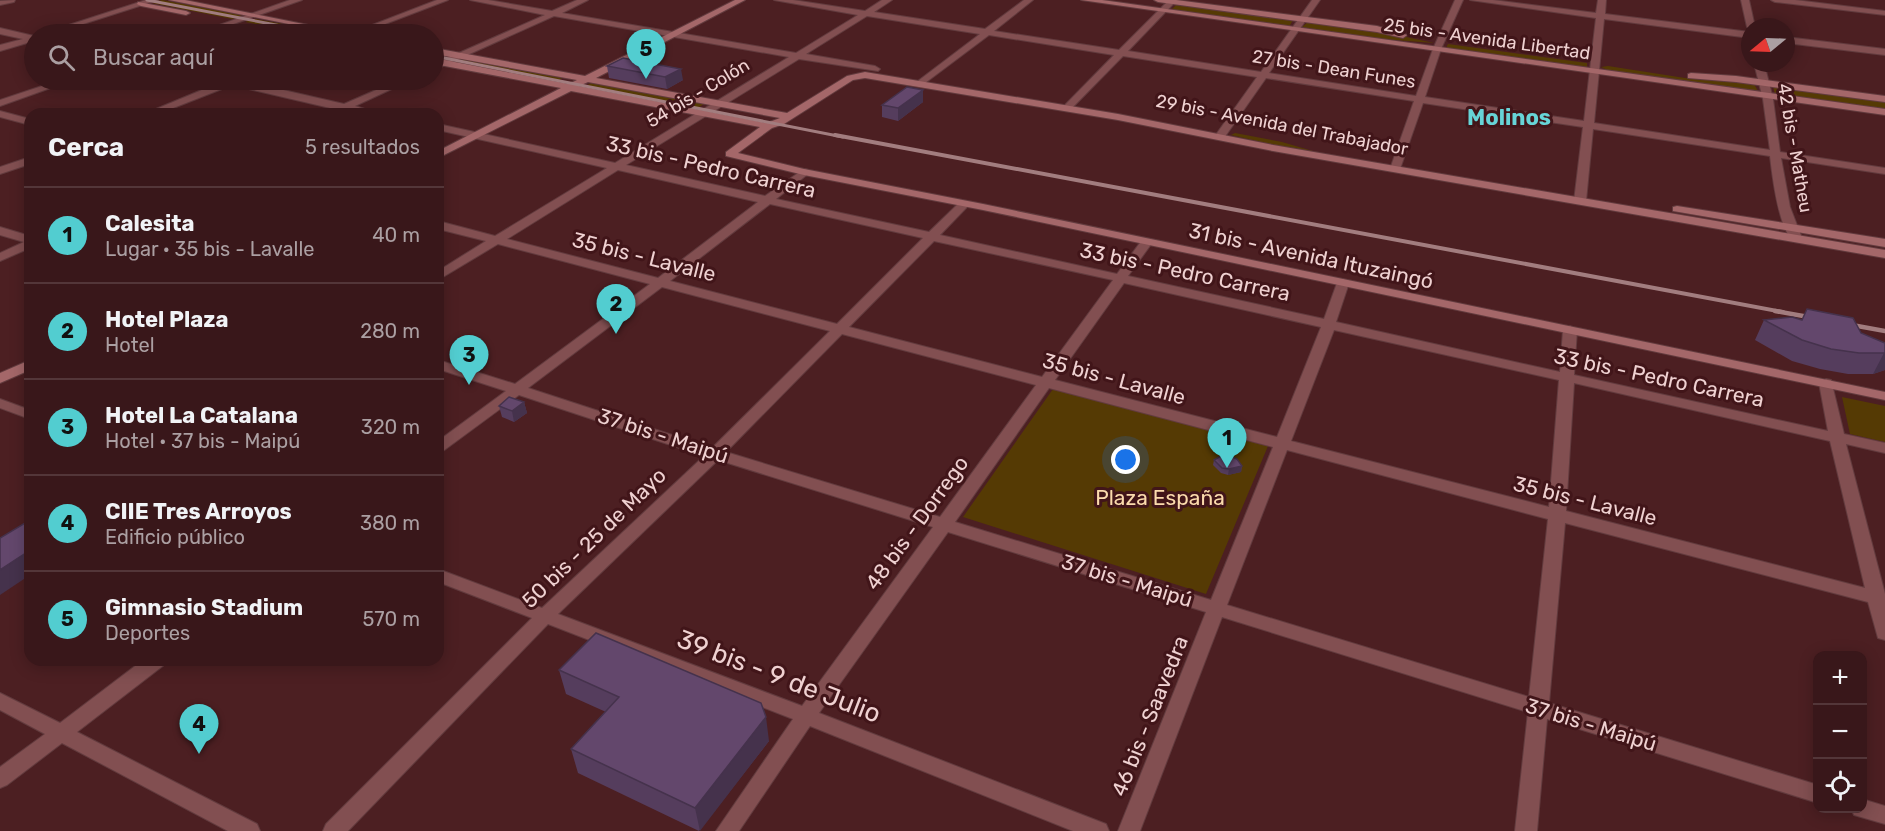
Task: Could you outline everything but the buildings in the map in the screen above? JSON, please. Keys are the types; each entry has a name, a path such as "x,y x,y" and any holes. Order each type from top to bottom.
{"street":[{"path":"0,3 11,0"},
{"path":"77,24 154,0"},
{"path":"172,0 297,24"},
{"path":"228,24 298,0"},
{"path":"378,24 444,0"},
{"name":"29 bis - Avenida del Trabajador","path":"474,0 1885,254"},
{"path":"444,61 584,0"},
{"path":"669,34 730,0"},
{"path":"444,145 471,134 741,0"},
{"name":"27 bis - Dean Funes","path":"778,0 1885,171"},
{"name":"54 bis - Colón","path":"444,272 888,0"},
{"path":"924,81 1029,0"},
{"name":"25 bis - Avenida Libertad","path":"1085,0 1371,40 1398,40 1439,45 1885,112"},
{"name":"25 bis - Avenida Libertad","path":"1158,0 1377,29 1439,45"},
{"path":"1222,133 1316,0"},
{"path":"1396,166 1439,45 1459,0"},
{"path":"1474,0 1741,34"},
{"path":"1581,198 1602,0"},
{"path":"1745,0 1749,18"},
{"path":"1774,0 1885,13"},
{"path":"1068,106 1172,1"},
{"path":"141,4 200,15"},
{"path":"211,18 245,24"},
{"path":"0,31 24,36"},
{"path":"0,48 24,41"},
{"path":"1795,41 1885,52"},
{"path":"444,53 789,117"},
{"path":"444,65 566,86 768,126 789,117"},
{"name":"25 bis - Avenida Libertad","path":"1595,67 1763,83 1885,99"},
{"path":"768,126 770,120 843,75 858,70 876,72"},
{"name":"29 bis - Avenida del Trabajador","path":"789,117 850,78 876,72"},
{"name":"42 bis - Matheu","path":"1761,72 1768,96 1775,154 1789,226 1796,238"},
{"path":"0,103 38,90"},
{"path":"163,108 207,90"},
{"path":"273,90 349,108"},
{"path":"344,107 383,90"},
{"path":"0,114 24,120"},
{"name":"31 bis - Avenida Ituzaingó","path":"768,126 730,154 804,172 1885,396"},
{"name":"33 bis - Pedro Carrera","path":"444,128 1885,447"},
{"path":"444,151 471,134"},
{"path":"0,171 24,162"},
{"path":"444,444 804,172"},
{"name":"29 bis - Avenida del Trabajador","path":"1581,198 1718,214 1885,243"},
{"name":"50 bis - 25 de Mayo","path":"334,831 546,615 715,454 964,204"},
{"path":"1718,214 1725,226"},
{"name":"35 bis - Lavalle","path":"444,227 1881,599"},
{"path":"0,231 24,240"},
{"name":"48 bis - Dorrego","path":"727,831 806,716 1146,243"},
{"path":"0,257 24,245"},
{"name":"46 bis - Saavedra","path":"1129,831 1329,324 1343,283"},
{"path":"1526,831 1557,516 1570,330"},
{"path":"0,368 24,357"},
{"name":"37 bis - Maipú","path":"444,366 715,454 1813,792"},
{"path":"0,379 24,367"},
{"path":"1826,383 1836,437 1881,599 1885,633"},
{"path":"0,403 24,413"},
{"name":"39 bis - 9 de Julio","path":"444,577 1098,831"},
{"path":"0,779 149,666"},
{"path":"0,701 249,831"},
{"path":"1867,809 1885,815"}],"green space":[{"path":"162,0 242,15 232,19 152,3"},
{"path":"1176,5 1293,20 1289,27 1170,11"},
{"path":"255,19 283,24 256,24 245,22"},
{"path":"1308,22 1374,30 1434,43 1368,38 1302,27"},
{"path":"1448,44 1587,63 1587,68 1446,48"},
{"path":"463,58 564,77 555,82 453,62"},
{"path":"1608,66 1685,78 1754,84 1758,91 1609,71 1601,67"},
{"path":"593,82 704,104 696,109 584,87"},
{"path":"1773,86 1885,101 1885,110 1775,95"},
{"path":"1235,133 1282,142 1323,154 1386,164 1300,151 1231,135"},
{"name":"Plaza España","path":"1053,389 1268,446 1206,594 963,517"},
{"path":"1842,397 1885,406 1885,442 1850,434"}],"railway":[{"path":"147,0 271,24"},
{"path":"444,58 843,137"},
{"path":"835,135 1783,312"},
{"path":"1775,311 1820,319"},
{"path":"1841,323 1885,331"}],"place":[{"name":"Gimnasio Stadium","path":"646,79"},
{"name":"Hotel Plaza","path":"616,334"},
{"name":"Hotel La Catalana","path":"469,385"},
{"name":"Calesita","path":"1227,468"},
{"name":"CIIE Tres Arroyos","path":"199,754"}],"district":[{"name":"Molinos","path":"1509,117"}]}
